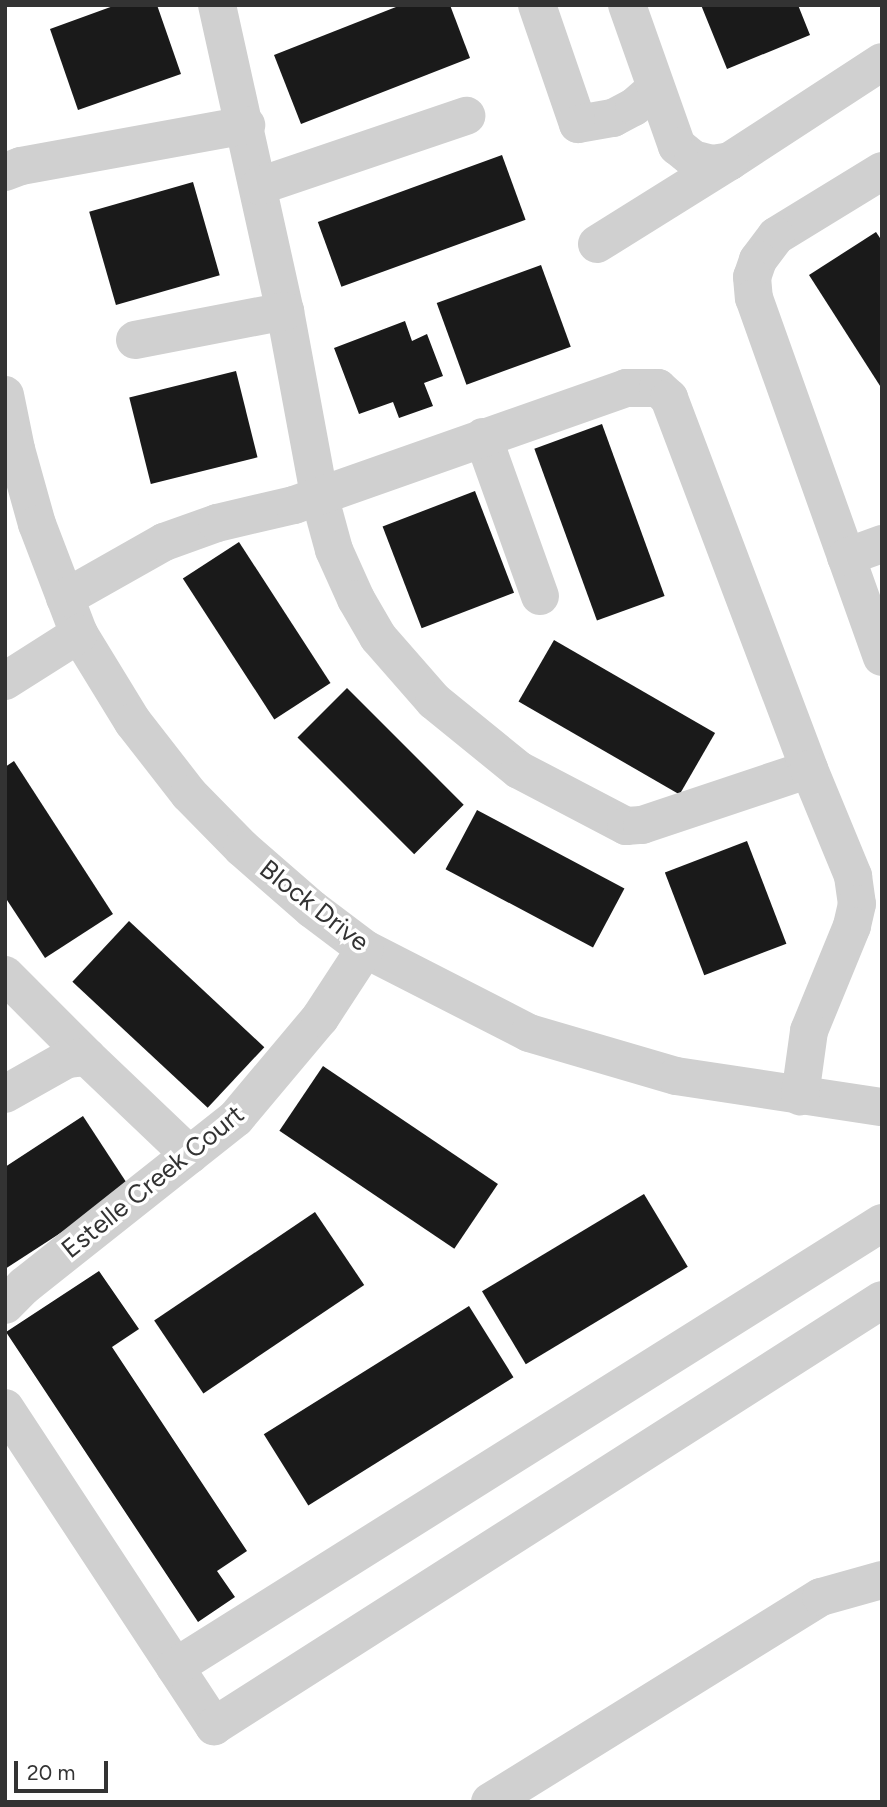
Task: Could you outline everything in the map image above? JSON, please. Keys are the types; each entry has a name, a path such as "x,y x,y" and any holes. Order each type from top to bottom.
{"street":[{"path":"537,5 578,124 613,118 634,107 655,89"},
{"path":"627,5 677,146 693,159 712,164 730,161"},
{"path":"228,8 246,125 285,311 319,495 334,550 356,599 378,637 434,701 519,770 626,826 642,825 809,768"},
{"path":"597,244 882,62"},
{"path":"258,186 467,116"},
{"path":"5,172 21,166 246,125"},
{"path":"882,171 776,236 758,260 752,277 754,298 882,657"},
{"path":"135,340 285,311"},
{"path":"65,598 164,542 217,523 294,505 626,388 658,388 670,398 809,768 853,876 857,904 852,926 809,1031 800,1096"},
{"name":"Block Drive","path":"5,395 16,449 37,524 79,634 133,722 189,794 242,848 312,909 365,948 423,982 529,1033 676,1076 882,1107"},
{"path":"483,438 540,596"},
{"path":"846,557 882,544"},
{"path":"5,681 79,634"},
{"name":"Estelle Creek Court","path":"5,1305 24,1286 236,1118 320,1018 365,948"},
{"path":"5,975 190,1155"},
{"path":"5,1094 67,1059 87,1057"},
{"path":"175,1667 882,1221 879,1204 882,1191"},
{"path":"5,1408 214,1726 882,1300"},
{"path":"490,1802 821,1597 882,1580"}],"building":[{"path":"116,5 157,5 181,74 78,110 50,29"},
{"path":"401,5 450,5 470,58 301,124 274,55"},
{"path":"701,5 798,5 810,35 727,69"},
{"path":"502,155 526,220 341,287 318,222"},
{"path":"193,182 220,275 116,305 89,212"},
{"path":"876,232 882,241 882,389 809,275"},
{"path":"541,265 571,347 466,385 437,303"},
{"path":"405,321 412,341 427,334 443,376 424,383 433,406 399,418 393,402 359,414 334,348"},
{"path":"236,371 258,457 151,484 129,398"},
{"path":"602,424 665,596 597,621 534,449"},
{"path":"475,491 514,593 422,628 383,526"},
{"path":"239,542 330,683 274,719 183,578"},
{"path":"554,640 715,733 680,794 518,701"},
{"path":"347,688 464,805 414,854 298,737"},
{"path":"14,761 113,914 45,958 5,897 5,767"},
{"path":"477,810 624,888 593,948 446,869"},
{"path":"747,841 786,944 704,975 665,873"},
{"path":"129,921 264,1047 208,1108 72,982"},
{"path":"323,1066 498,1184 454,1249 279,1131"},
{"path":"83,1116 130,1188 5,1269 5,1167"},
{"path":"644,1194 688,1267 526,1364 482,1291"},
{"path":"315,1212 364,1285 203,1393 154,1320"},
{"path":"99,1271 139,1329 112,1347 247,1551 217,1571 235,1597 198,1622 6,1332"},
{"path":"469,1306 514,1377 308,1505 264,1434"}]}
